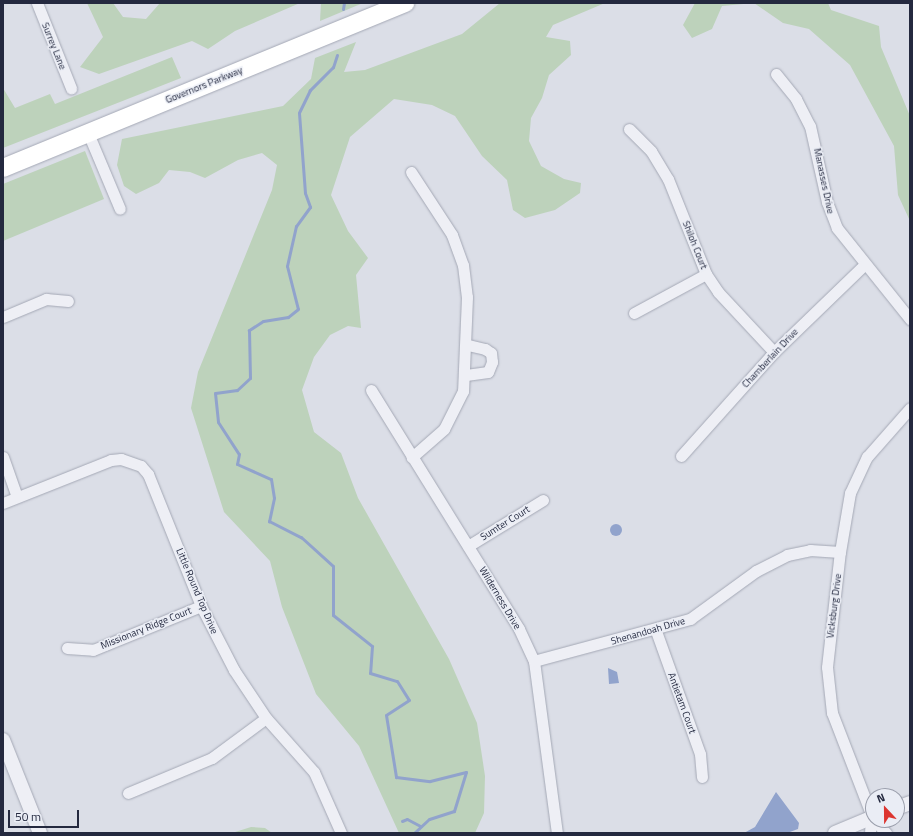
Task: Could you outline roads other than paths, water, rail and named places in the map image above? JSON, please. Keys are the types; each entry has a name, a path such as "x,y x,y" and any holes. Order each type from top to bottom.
{"main road":[{"name":"Governors Parkway","path":"3,168 405,3"}],"street":[{"name":"Surrey Lane","path":"37,3 71,88"},
{"name":"Manasses Drive","path":"776,74 796,98 810,126 827,202 837,228 864,265 910,319"},
{"name":"Shiloh Court","path":"629,128 651,152 668,179 706,274 731,310 774,352"},
{"path":"88,133 120,209"},
{"path":"411,172 444,221 458,250 467,298 466,375 452,417 434,440 412,457"},
{"name":"Chamberlain Drive","path":"681,456 774,352 864,265"},
{"path":"634,313 706,274"},
{"path":"3,317 46,299 68,301"},
{"path":"466,345 484,348 491,353 492,362 488,372 466,375"},
{"name":"Wilderness Drive","path":"371,390 519,629 534,661 557,833"},
{"name":"Vicksburg Drive","path":"865,798 832,713 827,690 840,552 850,493 860,468 910,408"},
{"path":"3,457 17,498"},
{"name":"Little Round Top Drive","path":"3,503 111,460 121,459 141,466 148,474 201,606 234,670 266,718 314,772 341,833"},
{"name":"Sumter Court","path":"468,546 542,500"},
{"name":"Shenandoah Drive","path":"534,661 656,631 702,613 776,559 810,550 840,552"},
{"name":"Missionary Ridge Court","path":"67,648 93,650 201,606"},
{"name":"Antietam Court","path":"656,631 700,754 702,777"},
{"path":"128,794 212,758 266,718"},
{"path":"3,740 40,833"},
{"path":"835,833 865,822"}],"water":[{"path":"616,524 620,526 622,530 620,534 616,536 612,534 610,530 612,526"},
{"path":"608,668 617,672 619,683 609,684"},
{"path":"776,792 799,823 798,829 787,833 744,833 755,827"}],"waterway":[{"path":"343,9 344,3"},
{"path":"337,55 333,67 310,90 299,113 305,193 310,207 296,226 287,266 298,309 288,317 263,321 249,330 250,378 237,390 215,393 218,422 239,454 237,464 271,479 274,498 269,521 301,537 333,566 333,615 372,646 370,673 397,681 409,700 386,715 396,777 430,781 466,772 454,811 429,819 414,833"},
{"path":"402,821 407,819 420,826"}]}
